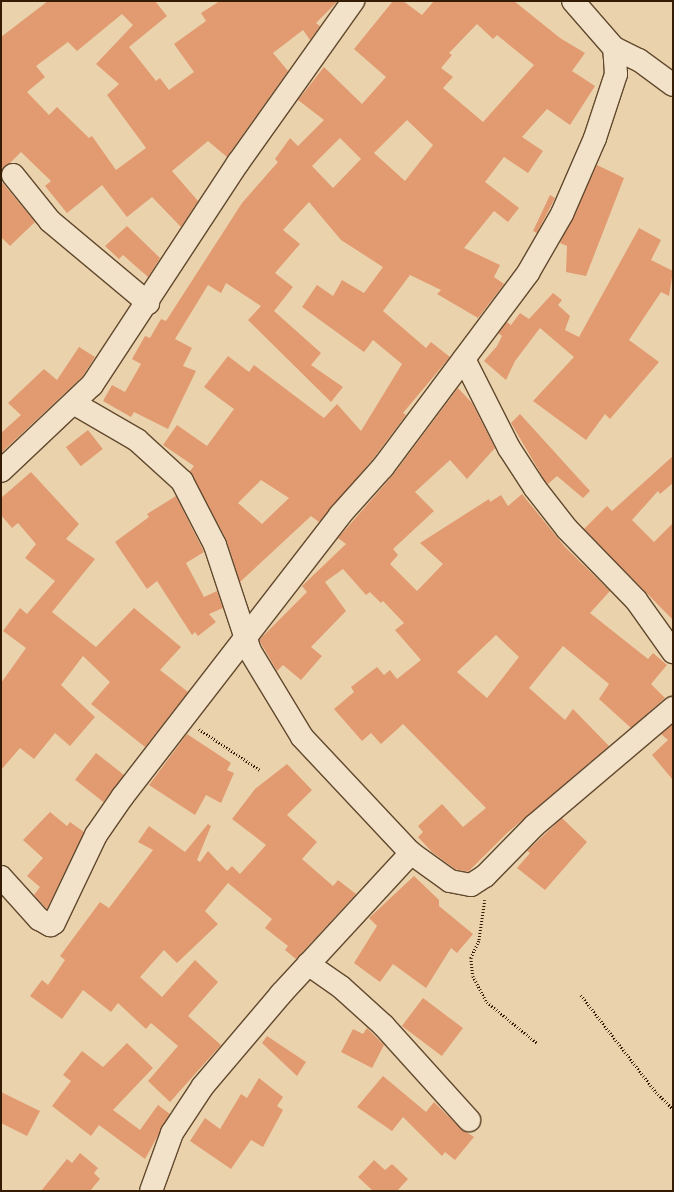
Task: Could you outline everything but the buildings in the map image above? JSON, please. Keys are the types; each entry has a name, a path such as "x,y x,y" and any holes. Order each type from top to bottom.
{"street":[{"path":"1,471 75,404 148,303 238,163 353,1"},
{"path":"573,1 614,48 639,60 673,85"},
{"path":"1,877 40,919 50,926 54,923 96,835 244,637 340,515 383,467 528,273 562,214 611,97 616,74 614,48"},
{"path":"13,175 50,221 148,303"},
{"path":"464,359 509,448 535,488 571,534 636,600 673,652"},
{"path":"75,404 137,440 182,481 215,545 244,637 273,692 314,753 411,853 450,882 471,884 481,878 535,825 673,708"},
{"path":"151,1191 160,1160 185,1110 308,964 411,853"},
{"path":"308,964 341,987 384,1026 469,1120"}],"path":[{"path":"182,718 260,770"},
{"path":"481,878 485,900 479,941 471,958 473,976 487,1002 537,1043"},
{"path":"581,995 656,1092 673,1109"}]}
